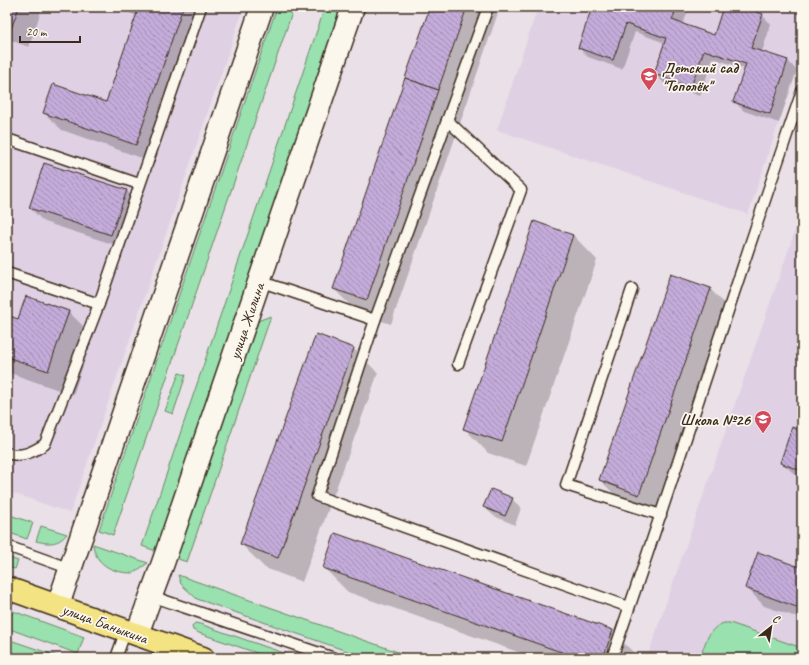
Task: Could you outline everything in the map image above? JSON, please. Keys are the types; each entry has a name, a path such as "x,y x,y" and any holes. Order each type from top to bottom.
{"main road":[{"path":"58,606 262,7"},
{"name":"улица Жилина","path":"132,632 151,596 353,7"},
{"name":"улица Баныкина","path":"7,588 132,632 160,651 203,658"}],"lane":[{"path":"7,453 12,455 30,453 45,444 99,304 201,7"},
{"path":"488,7 375,320 318,496 629,606"},
{"path":"612,658 661,515 743,263 802,91"},
{"path":"447,120 521,190 458,364"},
{"path":"7,139 139,184"},
{"path":"7,273 99,304"},
{"path":"259,281 375,320"},
{"path":"632,289 566,485 661,515"},
{"path":"7,546 71,569"},
{"path":"151,596 334,658"},
{"path":"116,658 132,632"}],"shaded area":[{"path":"7,7 244,7 70,513 7,491"},
{"name":"Детский сад \"Тополёк\"","path":"538,7 802,7 802,53 748,214 497,130"},
{"name":"Школа №26","path":"802,211 802,658 647,658"}],"green space":[{"path":"277,7 294,7 113,535 99,530"},
{"path":"325,7 341,7 156,551 142,546"},
{"path":"271,316 187,562 175,558 254,326 260,320"},
{"path":"179,373 186,375 173,414 165,411"},
{"path":"7,514 33,523 27,539 7,532"},
{"path":"41,526 67,534 64,538 53,543 36,541"},
{"path":"93,544 148,563 133,573 126,573 112,569 101,562 97,557"},
{"path":"7,557 18,561 15,569 7,567"},
{"path":"178,575 415,658 367,658 197,599 181,584"},
{"path":"13,611 84,637 78,654 7,628"},
{"path":"195,623 298,658 271,658 199,633 193,630 192,626"},
{"path":"724,623 730,623 802,648 802,658 700,658 708,637 714,629"},
{"path":"7,639 63,658 7,658"}],"building":[{"path":"7,7 19,7 11,29 7,28"},
{"path":"139,7 183,7 136,145 43,113 53,84 106,102"},
{"path":"430,7 467,7 438,90 405,78"},
{"path":"592,7 677,7 672,20 714,35 723,7 742,7 763,14 751,48 788,60 770,114 733,102 746,64 704,50 691,87 654,74 666,38 626,24 613,60 578,48"},
{"path":"405,78 438,90 367,300 333,289"},
{"path":"44,163 127,190 111,235 29,208"},
{"path":"534,221 573,235 502,442 463,429"},
{"path":"670,274 711,288 639,495 599,480"},
{"path":"26,296 69,311 48,371 7,357 7,315 18,319"},
{"path":"316,334 354,348 278,558 240,544"},
{"path":"792,427 802,431 802,471 780,463"},
{"path":"491,489 513,498 505,516 483,507"},
{"path":"335,533 613,630 603,658 578,658 323,568"},
{"path":"758,552 802,568 802,609 745,588"}],"place":[{"name":"Детский сад \"Тополёк\"","path":"649,91"},
{"name":"Школа №26","path":"763,434"}]}
